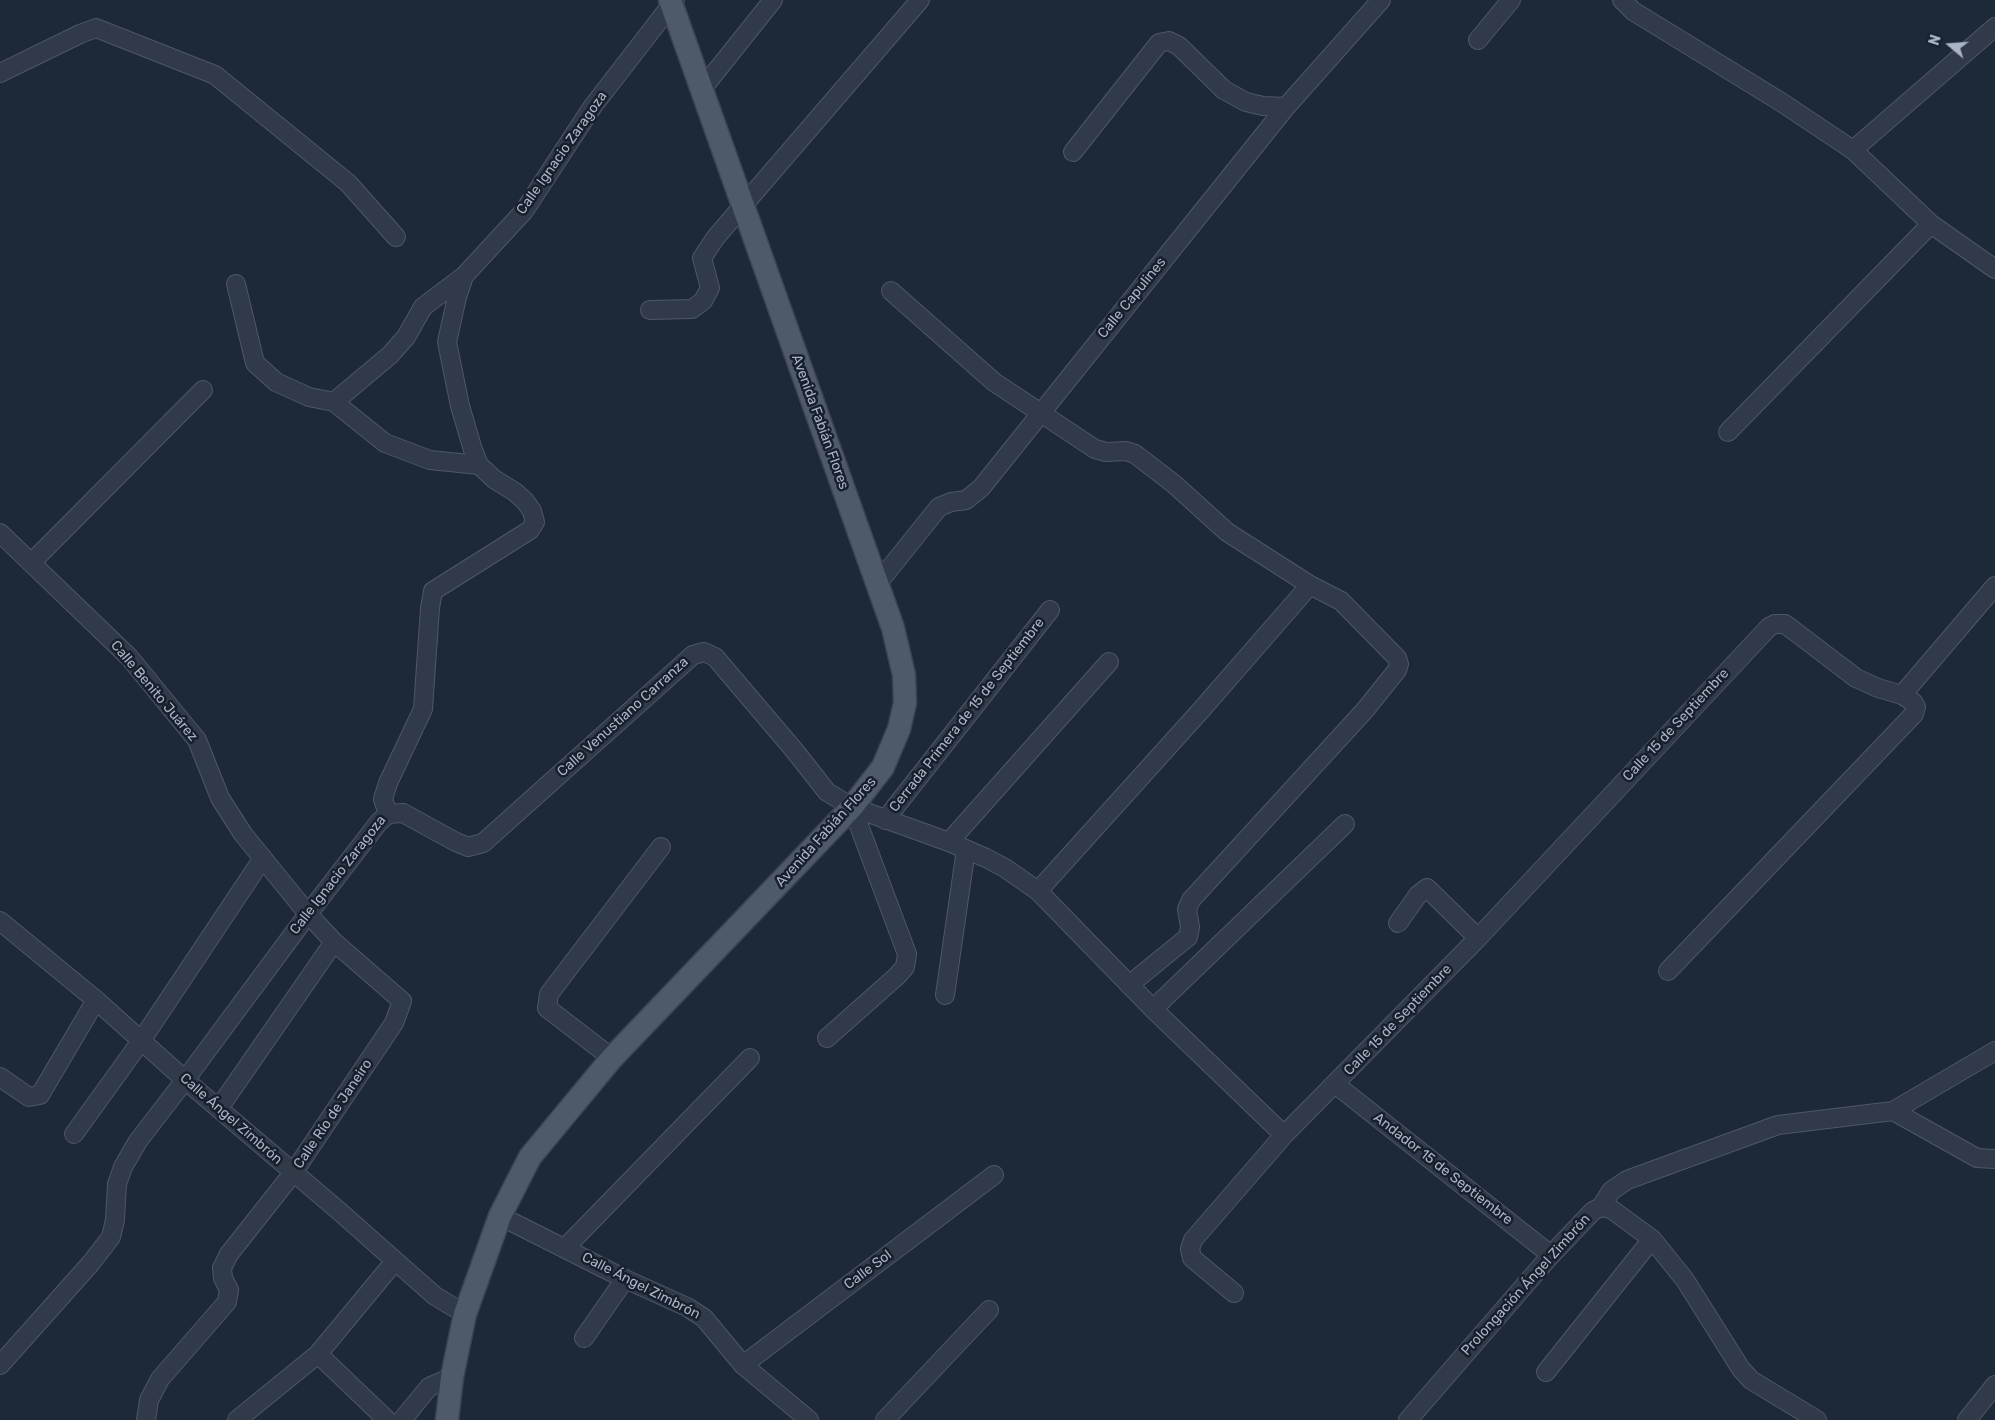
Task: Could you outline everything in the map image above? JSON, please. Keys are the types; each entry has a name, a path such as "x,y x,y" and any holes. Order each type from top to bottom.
{"main road":[{"name":"Avenida Fabián Flores","path":"447,1420 452,1377 464,1314 500,1216 530,1157 612,1058 852,807 883,767 899,729 905,703 904,675 894,628 672,2"}],"street":[{"path":"702,89 773,0"},
{"path":"650,310 692,309 703,301 710,288 702,258 716,237 920,0"},
{"name":"Calle Capulines","path":"878,583 939,507 951,502 966,500 981,488 1286,107 1381,0"},
{"path":"1478,40 1510,0"},
{"name":"Calle Ignacio Zaragoza","path":"0,1365 91,1263 111,1237 115,1220 117,1184 123,1167 138,1141 378,822 388,814 384,799 388,783 423,709 430,608 433,592 530,530 535,522 532,510 525,501 515,492 494,479 479,465 460,406 447,342 457,296 464,276 524,211 593,106 672,2"},
{"path":"1632,4 1853,150 1931,224 1995,269"},
{"path":"1853,150 1995,27"},
{"path":"0,73 96,28 215,75 348,183 396,237"},
{"path":"1073,152 1159,43 1169,41 1179,46 1224,90 1246,102 1263,106 1286,107"},
{"path":"1728,432 1931,224"},
{"path":"334,402 390,356 406,337 423,307 464,276"},
{"path":"236,284 255,364 276,382 309,397 334,402 385,443 430,460 479,465"},
{"path":"891,291 994,382 1095,449 1106,452 1126,451 1135,454 1174,484 1227,532 1310,585 1341,601 1397,658 1399,664 1396,670 1365,710 1191,900 1187,909 1190,927 1188,938 1129,985"},
{"path":"31,563 203,390"},
{"name":"Calle Benito Juárez","path":"0,533 129,658 197,740 220,798 243,834 308,914 334,942 402,1002"},
{"path":"1038,891 1202,710 1310,585"},
{"path":"1902,695 1995,586"},
{"name":"Cerrada Primera de 15 de Septiembre","path":"885,820 1050,610"},
{"name":"Calle 15 de Septiembre","path":"1234,1293 1192,1258 1190,1249 1193,1240 1284,1135 1478,938 1769,627 1775,624 1785,624 1856,678 1878,688 1902,695 1913,702 1916,707 1914,714 1668,971"},
{"name":"Calle Venustiano Carranza","path":"388,814 403,813 468,847 483,843 693,655 704,652 715,657 827,792 852,807"},
{"path":"949,842 1110,662"},
{"path":"852,807 966,849 1005,868 1038,891 1153,1009 1284,1135"},
{"path":"827,1038 897,976 905,967 907,954 852,807"},
{"path":"1153,1009 1345,824"},
{"path":"612,1058 547,1008 549,994 661,847"},
{"path":"945,995 966,849"},
{"path":"74,1134 141,1041 263,858"},
{"path":"1398,923 1418,895 1427,888 1478,938"},
{"name":"Calle Ángel Zimbrón","path":"0,921 96,1000 185,1080 435,1296 464,1314"},
{"path":"219,1108 334,942"},
{"path":"0,1076 29,1096 40,1095 96,1000"},
{"name":"Calle Río de Janeiro","path":"146,1420 149,1400 160,1379 227,1302 229,1290 223,1278 222,1268 229,1254 293,1173 394,1023 402,1002"},
{"path":"1601,1207 1611,1191 1627,1180 1778,1125 1893,1111 1995,1051"},
{"path":"566,1248 750,1058"},
{"name":"Andador 15 de Septiembre","path":"1335,1084 1551,1255"},
{"path":"1893,1111 1977,1158 1995,1159"},
{"name":"Calle Sol","path":"743,1364 994,1175"},
{"name":"Prolongación Ángel Zimbrón","path":"1408,1420 1551,1255 1593,1212 1601,1207 1611,1209 1652,1239 1685,1280 1741,1368 1751,1380 1817,1420"},
{"name":"Calle Ángel Zimbrón","path":"500,1216 625,1279 687,1307 704,1318 743,1364 809,1420"},
{"path":"1546,1372 1652,1239"},
{"path":"237,1420 318,1354 396,1261"},
{"path":"584,1338 625,1279"},
{"path":"885,1420 989,1310"},
{"path":"318,1354 387,1420"},
{"path":"402,1420 429,1387 452,1377"},
{"path":"1967,1420 1995,1385"}]}
